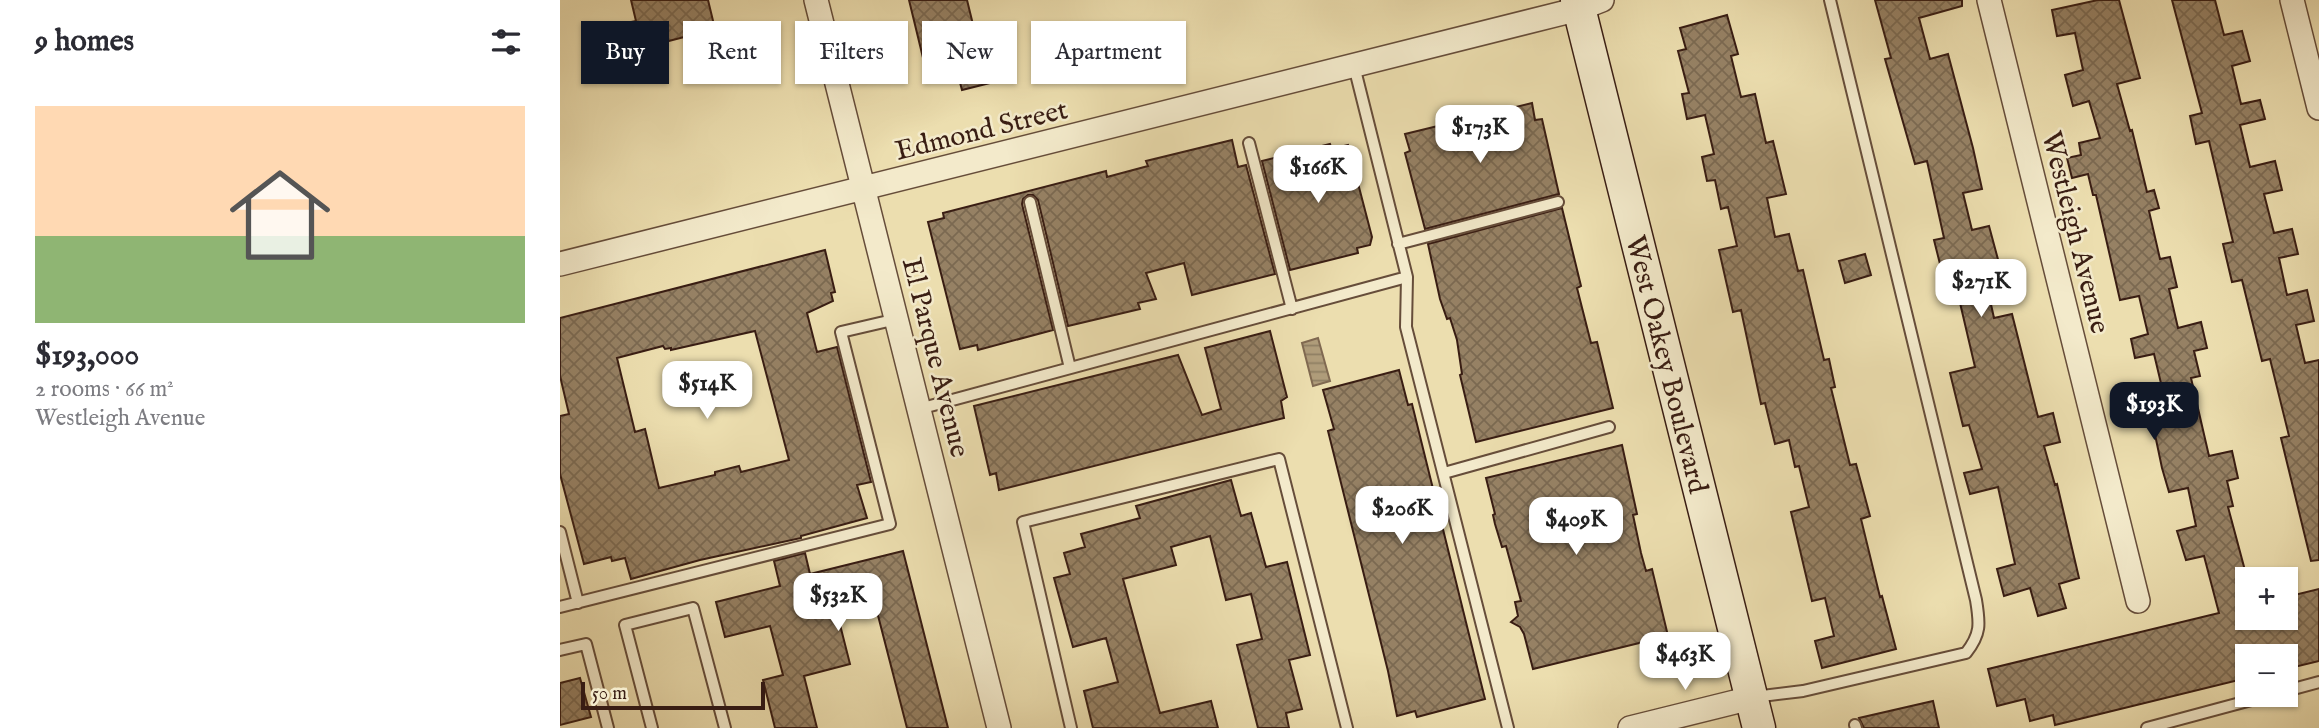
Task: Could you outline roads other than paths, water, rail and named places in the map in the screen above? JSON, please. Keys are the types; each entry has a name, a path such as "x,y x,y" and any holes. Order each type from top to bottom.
{"main road":[{"name":"West Oakey Boulevard","path":"1586,3 1759,728"}],"street":[{"name":"El Parque Avenue","path":"816,0 999,728"},
{"name":"Westleigh Avenue","path":"1989,0 2138,601"},
{"path":"2292,0 2319,108"},
{"name":"Edmond Street","path":"560,264 1354,66 1586,3"},
{"path":"1630,728 1751,698"}],"lane":[{"path":"1751,698 1803,691 1966,653 1976,639 1979,621 1830,0"},
{"path":"1354,66 1407,277 1406,327 1508,728"},
{"path":"1249,143 1292,309"},
{"path":"1030,202 1070,368"},
{"path":"1398,244 1558,202"},
{"path":"919,409 1407,277"},
{"path":"560,607 890,524 841,332 897,319"},
{"path":"1444,473 1609,427"},
{"path":"1071,728 1023,522 1279,459 1347,728"},
{"path":"560,532 578,603"},
{"path":"652,728 625,625 693,608 725,728"},
{"path":"560,650 586,644 608,728"},
{"path":"2298,688 2319,682"},
{"path":"2147,728 2235,704"}]}
